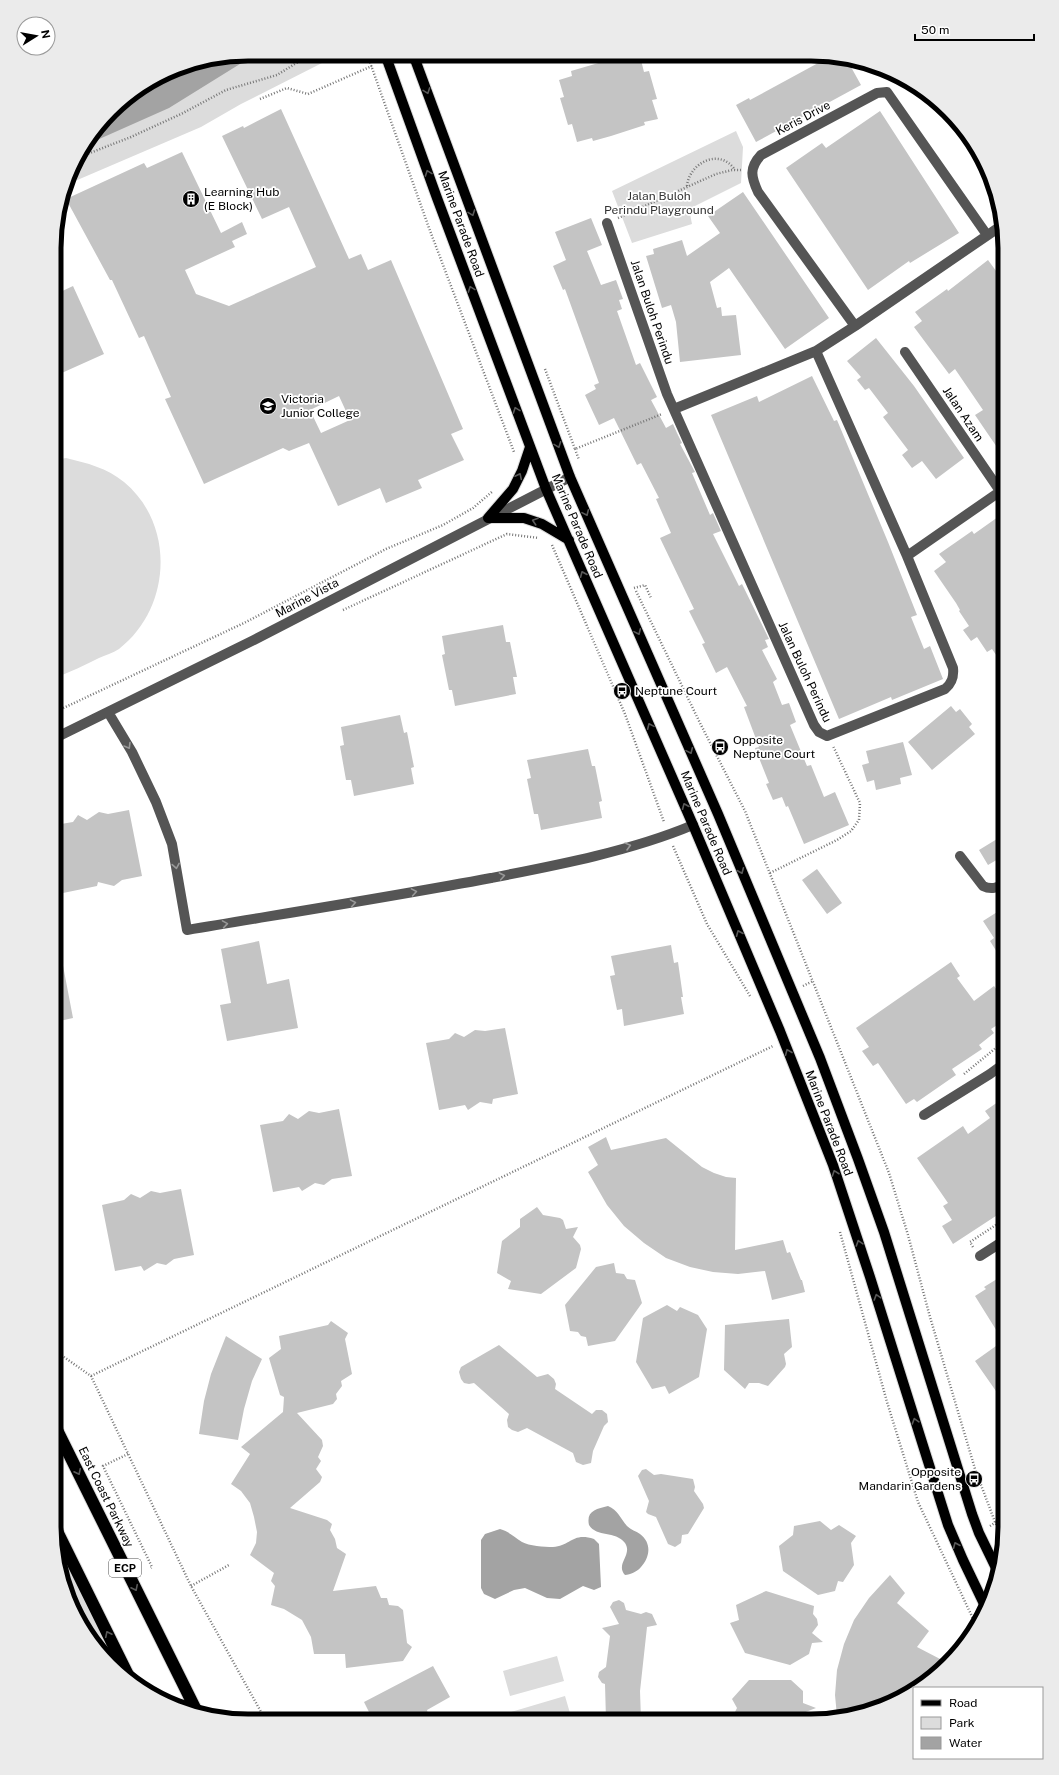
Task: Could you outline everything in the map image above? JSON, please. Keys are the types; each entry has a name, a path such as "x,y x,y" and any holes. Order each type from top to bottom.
{"highway":[{"name":"East Coast Parkway","path":"61,1438 194,1706"},
{"path":"61,1541 123,1665"}],"main road":[{"name":"Marine Parade Road","path":"388,61 546,489 693,825 780,1031 832,1165 873,1284 944,1514 962,1560 983,1601"},
{"name":"Marine Parade Road","path":"416,61 570,478 718,814 825,1072 884,1232 979,1533 994,1564"},
{"path":"488,518 513,489 522,471 530,447"},
{"path":"488,518 524,518 542,524 569,540"}],"street":[{"name":"Keris Drive","path":"855,326 758,192 753,181 752,170 754,162 761,155 877,93 882,91 887,92 987,234"},
{"name":"Jalan Buloh Perindu","path":"607,223 667,394 814,725 819,732 825,736 833,735 945,689 949,686 952,680 953,668 907,556 816,351"},
{"path":"674,409 816,351 855,326 997,228"},
{"name":"Jalan Azam","path":"905,352 998,483"},
{"name":"Marine Vista","path":"61,735 254,640 488,518 570,478"},
{"path":"907,556 998,493"},
{"path":"108,712 132,752 156,802 172,844 186,930 341,905 562,864 668,835 693,825"},
{"path":"960,856 983,886 988,889 998,886"},
{"path":"924,1115 998,1068"},
{"path":"980,1256 998,1244"}],"path":[{"path":"86,155 131,138 226,90 277,75 300,61"},
{"path":"370,61 429,228 522,471"},
{"path":"260,99 287,88 308,94 372,66"},
{"path":"687,187 688,178 694,168 705,161 717,158 726,160 735,170"},
{"path":"607,223 716,174 743,170"},
{"path":"545,368 575,449 674,409"},
{"path":"61,709 246,622 386,549 443,526 473,508 498,486"},
{"path":"542,524 625,714 668,835 707,924 752,1000"},
{"path":"338,612 507,534 534,537 545,541"},
{"path":"634,588 645,585 652,598"},
{"path":"770,872 837,840 851,831 859,820 860,803 832,744"},
{"path":"770,1039 776,1053"},
{"path":"91,1376 773,1046"},
{"path":"980,1256 970,1242 998,1224"},
{"path":"838,1226 887,1402 918,1502 973,1619"},
{"path":"61,1355 91,1376 191,1586 261,1714"},
{"path":"128,1454 103,1466 152,1567 150,1568"},
{"path":"979,1533 998,1521"},
{"path":"191,1586 229,1565"}],"green space":[{"path":"236,61 325,61 241,104 201,127 73,182 80,166 93,144 116,116 134,100 166,80 200,67"},
{"name":"Jalan Buloh Perindu Playground","path":"736,131 743,147 741,183 689,209 692,224 632,243 612,191"},
{"path":"66,458 89,464 111,473 124,482 141,500 152,521 159,543 160,567 157,590 149,612 136,632 119,649 61,676 61,459"},
{"path":"61,1541 122,1664 100,1641 80,1609 67,1575"},
{"path":"557,1656 564,1681 510,1696 503,1671"},
{"path":"565,1696 570,1714 512,1714 511,1712"}],"water":[{"path":"245,61 169,108 95,141 116,116 134,100 166,80 200,67"},
{"path":"608,1506 617,1512 629,1527 644,1538 648,1546 648,1555 644,1563 638,1570 629,1574 625,1575 622,1571 627,1552 625,1543 621,1539 592,1529 589,1525 588,1520 593,1511"},
{"path":"500,1529 522,1542 541,1546 559,1546 581,1537 594,1539 599,1544 601,1587 594,1590 583,1586 560,1599 547,1598 525,1588 514,1590 495,1599 484,1594 481,1588 481,1540 485,1534"}],"building":[{"path":"605,61 641,61 644,72 649,71 657,99 652,100 658,119 644,122 645,125 611,136 593,141 592,138 577,142 572,124 568,125 560,98 564,97 559,80 572,76 571,71"},
{"path":"822,61 850,66 861,85 756,142 736,105 749,98 750,100"},
{"path":"281,109 349,259 361,254 368,270 391,260 463,429 451,434 464,460 418,480 422,488 386,503 380,488 338,506 309,443 289,451 283,448 204,484 165,399 171,397 144,336 139,338 112,280 110,280 67,201 68,198 144,163 147,168 182,152 221,233 242,222 247,234 232,241 235,247 185,270 196,294 229,306 316,267 289,207 262,219 222,136 243,126 244,128","holes":["339,396 350,420 321,433 310,410"]},
{"path":"880,111 959,233 910,263 909,261 868,290 786,168 822,143 826,148"},
{"path":"743,192 829,318 785,349 729,268 710,282 717,308 721,307 722,316 736,315 741,355 680,362 676,322 671,305 662,308 646,256 654,254 653,249 682,240 687,256 720,233 708,216"},
{"path":"591,218 602,245 587,251 601,285 616,280 623,299 619,300 622,309 617,311 636,365 640,363 657,397 651,400 666,428 673,424 682,443 680,444 695,472 692,473 710,515 713,513 721,531 713,534 739,586 742,584 769,639 765,640 768,647 762,650 777,679 773,682 782,705 789,703 796,722 790,725 807,766 811,765 824,797 835,792 849,825 804,844 788,806 786,807 782,797 773,800 766,784 769,783 755,748 759,747 744,707 747,706 727,667 716,673 702,644 705,643 689,611 694,609 660,538 671,533 656,499 659,498 641,463 637,465 614,418 599,425 585,395 596,389 594,385 599,383 565,289 563,290 553,266 566,260 555,232"},
{"path":"988,260 998,274 998,449 975,415 983,410 955,369 949,374 914,327 922,321 915,312 947,289 948,291"},
{"path":"73,286 104,354 61,373 61,292"},
{"path":"876,338 914,386 964,458 936,479 922,461 912,468 902,455 908,450 883,417 888,413 869,388 865,390 857,380 861,377 847,361"},
{"path":"812,376 834,421 837,420 888,542 917,615 911,617 924,649 930,646 943,679 892,700 891,697 839,719 711,415 757,396 759,402"},
{"path":"998,517 998,658 992,649 987,652 977,637 971,641 963,630 969,626 959,611 960,610 956,603 934,571 946,562 939,554 972,531 974,534"},
{"path":"503,625 506,642 510,642 517,677 513,677 516,694 455,706 452,690 449,690 442,655 445,654 442,636"},
{"path":"951,706 956,712 960,709 972,724 969,727 975,734 932,770 908,742"},
{"path":"400,715 404,733 407,732 414,767 411,768 414,784 354,796 351,780 346,780 340,746 344,745 341,727"},
{"path":"903,742 912,775 900,778 901,784 876,790 874,780 867,782 862,765 869,763 866,751"},
{"path":"588,749 592,766 595,766 602,801 599,802 602,818 541,830 538,814 534,814 527,779 531,778 527,760"},
{"path":"129,810 142,876 122,880 114,886 98,882 97,886 63,893 61,883 61,824 73,822 78,815 87,820 99,812 108,814"},
{"path":"997,839 998,841 998,859 988,865 979,850"},
{"path":"817,869 842,903 827,914 802,880"},
{"path":"998,911 998,954 990,941 994,938 983,921"},
{"path":"259,941 267,984 289,979 298,1028 227,1041 220,1005 231,1003 221,949"},
{"path":"671,945 674,963 678,962 684,1014 624,1026 622,1009 617,1010 610,976 615,975 611,956"},
{"path":"61,955 73,1018 61,1021"},
{"path":"951,962 960,976 957,978 974,1001 994,986 998,991 998,1024 991,1029 994,1033 979,1045 982,1049 952,1069 956,1075 917,1102 914,1099 906,1104 878,1063 873,1066 862,1051 869,1047 856,1028"},
{"path":"505,1028 518,1094 493,1099 492,1104 480,1102 468,1110 465,1105 439,1110 426,1043 449,1039 455,1033 464,1037 475,1030 485,1031"},
{"path":"998,1102 998,1215 953,1244 942,1226 952,1220 943,1206 948,1203 917,1158 963,1126 968,1134 990,1118 985,1111"},
{"path":"339,1109 352,1176 332,1179 324,1185 315,1183 302,1191 299,1187 273,1192 260,1125 283,1121 289,1114 298,1119 309,1111 319,1113"},
{"path":"606,1137 611,1150 666,1138 702,1167 726,1177 736,1178 735,1250 783,1240 787,1253 790,1252 802,1280 805,1292 772,1300 765,1271 738,1274 713,1272 690,1267 666,1258 644,1243 624,1226 607,1205 588,1172 598,1165 588,1147"},
{"path":"181,1189 194,1255 174,1259 166,1265 157,1263 144,1271 141,1266 115,1271 102,1205 124,1200 131,1194 140,1198 151,1191 160,1193"},
{"path":"537,1207 543,1215 560,1218 563,1220 566,1229 578,1227 573,1237 580,1245 581,1249 576,1268 541,1294 508,1289 511,1281 497,1273 502,1241 520,1227 520,1219"},
{"path":"614,1263 616,1273 624,1274 627,1279 635,1280 642,1303 615,1341 588,1346 586,1337 581,1336 578,1332 570,1331 565,1305 596,1267"},
{"path":"998,1278 998,1333 975,1296 986,1289 984,1287"},
{"path":"667,1305 677,1311 680,1307 698,1315 707,1329 699,1377 669,1394 665,1386 652,1389 636,1362 643,1318"},
{"path":"789,1319 792,1347 784,1354 786,1364 785,1367 768,1386 759,1383 749,1383 745,1389 724,1370 725,1325"},
{"path":"331,1321 348,1333 345,1339 352,1374 341,1381 342,1386 336,1394 337,1399 333,1404 297,1413 322,1440 323,1446 318,1457 321,1461 316,1469 322,1477 320,1482 290,1508 327,1520 332,1524 330,1530 335,1539 337,1548 346,1554 333,1591 376,1586 381,1598 387,1598 389,1605 398,1606 403,1610 407,1643 412,1647 403,1661 346,1668 345,1654 314,1654 311,1637 302,1620 284,1609 271,1605 275,1586 271,1581 274,1573 250,1555 256,1543 257,1532 254,1517 250,1503 241,1491 231,1484 250,1454 241,1447 283,1412 284,1397 280,1395 269,1358 281,1349 279,1336 328,1325"},
{"path":"226,1336 262,1359 252,1381 244,1409 238,1440 199,1434 204,1401 211,1374"},
{"path":"499,1345 537,1377 548,1374 554,1379 556,1384 555,1389 592,1414 596,1410 602,1410 607,1414 608,1422 604,1426 593,1451 591,1463 583,1465 576,1462 573,1453 527,1428 518,1432 512,1430 508,1427 507,1420 509,1414 474,1383 464,1383 459,1372 461,1367"},
{"path":"998,1345 998,1394 975,1361"},
{"path":"646,1469 654,1475 661,1474 693,1479 695,1487 694,1491 703,1504 704,1508 688,1534 682,1535 681,1543 675,1547 668,1544 656,1517 646,1512 649,1501 638,1476 642,1470"},
{"path":"820,1521 831,1530 839,1525 856,1536 851,1543 854,1565 843,1582 838,1581 835,1591 818,1595 783,1571 779,1546 793,1535 794,1526"},
{"path":"890,1575 905,1593 897,1603 929,1631 917,1647 942,1660 925,1675 893,1695 859,1708 837,1712 835,1695 837,1670 844,1644 854,1620 869,1598"},
{"path":"766,1591 814,1606 813,1614 817,1619 818,1625 812,1633 823,1642 812,1643 809,1654 790,1665 745,1653 730,1623 739,1620 736,1605"},
{"path":"619,1600 624,1603 626,1610 641,1614 646,1612 652,1614 657,1625 647,1627 640,1691 641,1714 606,1714 605,1684 602,1683 598,1677 599,1672 606,1667 610,1636 602,1628 619,1624 610,1607 613,1602"},
{"path":"433,1666 450,1697 427,1710 428,1714 370,1714 364,1702"},
{"path":"749,1680 791,1680 803,1691 803,1703 816,1708 803,1714 736,1714 735,1712 737,1708 732,1699"}],"place":[{"name":"Learning Hub (E Block)","path":"191,199"},
{"name":"Victoria Junior College","path":"268,406"},
{"name":"Neptune Court","path":"622,691"},
{"name":"Opposite Neptune Court","path":"720,747"},
{"name":"Opposite Mandarin Gardens","path":"974,1479"}]}
